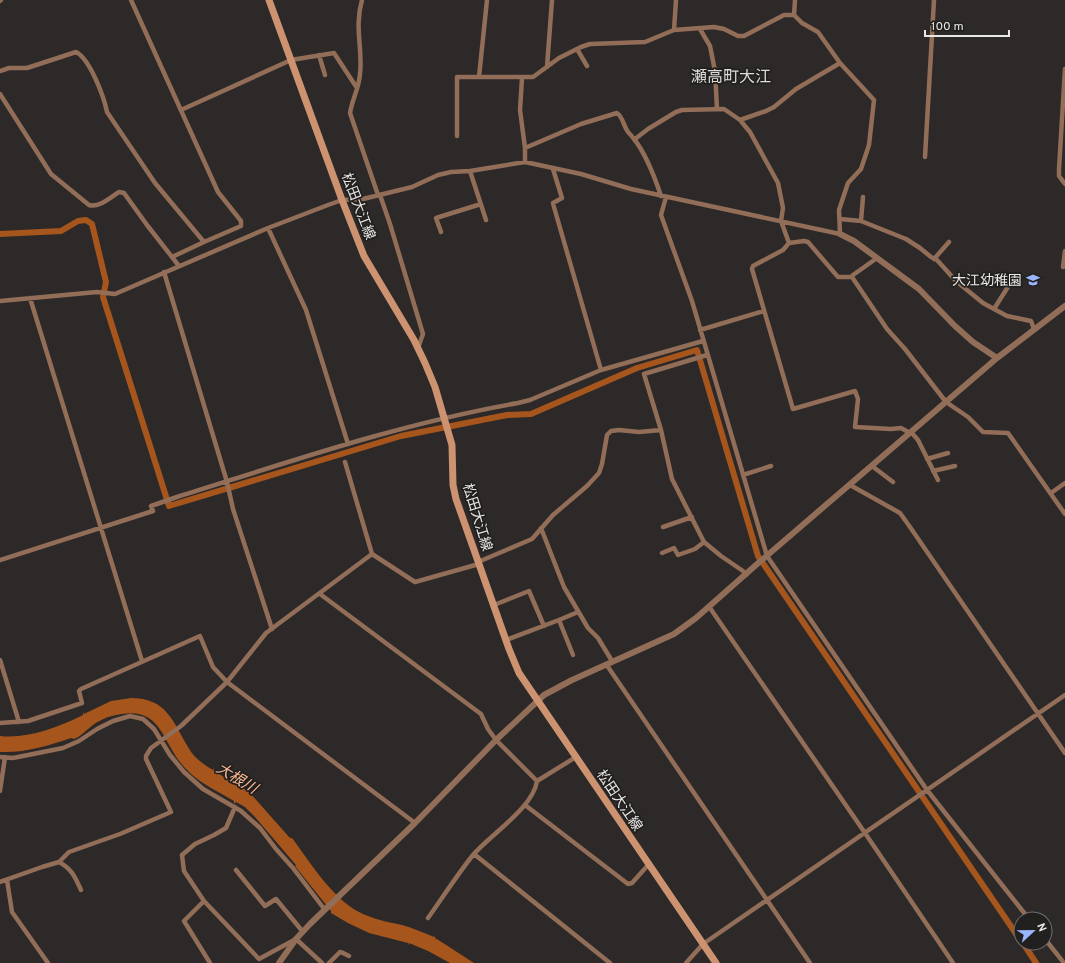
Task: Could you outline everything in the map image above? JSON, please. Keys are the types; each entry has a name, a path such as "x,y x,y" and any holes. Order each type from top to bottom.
{"main road":[{"name":"松田大江線","path":"269,0 364,256 418,348 435,387 452,445 453,485 456,499 519,673 716,963"}],"street":[{"path":"131,0 218,192 241,221 241,226 172,257"},
{"path":"362,0 358,12 360,73 357,88 351,104 350,113 390,224 423,334 418,348"},
{"path":"479,76 487,0"},
{"path":"547,67 552,0"},
{"path":"674,30 676,0"},
{"path":"794,15 795,0"},
{"path":"925,157 934,0"},
{"path":"457,136 457,77 534,77 559,58 590,44 645,42 674,30 714,27 724,29 738,36 744,36 784,15 794,15 802,23 818,32 840,63 874,100 869,145 861,169 848,183 839,210 840,234"},
{"path":"700,29 710,46 715,72 717,109"},
{"path":"577,49 587,66"},
{"path":"0,71 9,68 27,68 76,52 80,54 91,69 105,102 107,112 155,183 204,242"},
{"path":"181,110 291,60 334,53 357,88"},
{"path":"319,55 325,75"},
{"path":"740,120 774,107 796,89 840,63"},
{"path":"1065,70 1059,176 1065,184"},
{"path":"522,78 520,110 525,148 525,162"},
{"path":"0,94 51,174 89,205 94,206 119,192 124,193 179,266"},
{"path":"635,139 676,112 682,110 724,108 740,120 750,132 778,182 783,208 781,221 789,243"},
{"path":"525,148 581,124 617,113 621,115 627,131 635,139 664,196 661,215 682,273 708,355 766,557 927,790 1023,911"},
{"path":"0,301 97,292 115,294 268,228 342,200 363,199 412,187 438,175 452,172 470,171 525,162 581,174 631,189 840,234 854,241 919,289 973,342 997,358"},
{"path":"553,169 562,198 553,203 601,370"},
{"path":"470,171 486,220"},
{"path":"862,221 863,197"},
{"path":"441,232 436,218 481,204"},
{"path":"840,220 862,221 906,239 934,259 977,299 1007,316 1031,320 1034,329"},
{"path":"268,228 306,310 348,444"},
{"path":"877,258 852,277 838,277 808,242 804,241 789,243 783,250 753,266 752,269 792,409 855,390 858,399 855,427 891,429 901,428 911,433 918,440 938,480"},
{"path":"934,259 949,242"},
{"path":"1063,267 1065,251"},
{"path":"164,272 233,509 272,629"},
{"path":"852,277 887,329 905,349 946,402 968,417 983,432 1008,433 1065,514"},
{"path":"994,309 1011,282"},
{"path":"30,298 142,661"},
{"path":"279,963 296,939 415,823 496,740 544,695 609,663 674,634 710,608 756,565 997,358 1065,306"},
{"path":"700,330 764,311"},
{"path":"0,560 153,511 151,506 177,497 348,444 530,400 601,370 703,341"},
{"path":"708,355 644,374 661,430 672,479 704,542 743,571 746,575"},
{"path":"345,462 372,554 414,582 479,563 532,539 553,516 587,486 599,473 607,435 611,431 619,430 639,432 661,430"},
{"path":"927,459 948,453"},
{"path":"743,475 771,466"},
{"path":"872,466 893,482"},
{"path":"933,471 955,466"},
{"path":"1051,493 1065,483"},
{"path":"850,485 900,513 1065,753"},
{"path":"663,527 692,517"},
{"path":"541,528 564,587 588,628 598,638 609,663 766,900 810,963"},
{"path":"662,553 674,548 678,556 695,549 704,542"},
{"path":"0,882 59,862 69,852 120,834 171,812 146,760 146,756 151,748 181,726 227,682 266,633 372,554"},
{"path":"494,605 529,591 544,626"},
{"path":"320,594 481,714 488,729 496,740 538,781"},
{"path":"710,608 953,963"},
{"path":"506,640 578,612"},
{"path":"559,620 573,655"},
{"path":"0,723 42,718 82,703 79,691 81,689 200,636 213,667 227,682 415,823"},
{"path":"0,660 18,722"},
{"path":"686,963 703,944 1065,695"},
{"path":"0,791 2,757 13,758 63,748 79,741 97,729 113,721 130,716 143,719 163,740 170,755 188,776 203,789 242,811 260,828 325,910"},
{"path":"428,918 474,854 525,805 536,789 538,781 576,757"},
{"path":"525,805 628,884 632,883 648,864"},
{"path":"234,807 226,828 195,844 182,855 184,871 204,902 259,959 296,939"},
{"path":"474,854 610,963"},
{"path":"59,862 67,866 74,875 81,890"},
{"path":"236,870 265,906 276,899 303,932"},
{"path":"7,880 12,912 48,963"},
{"path":"204,902 184,921 210,963"},
{"path":"296,939 322,963"},
{"path":"1053,949 1064,963"},
{"path":"329,963 340,952 349,956"}],"shaded area":[{"name":"大根川","path":"131,698 153,702 161,707 173,721 190,751 196,758 213,770 214,768 214,771 249,792 290,838 292,838 330,888 349,905 370,917 406,926 434,937 435,936 435,938 474,963 450,963 409,943 408,945 408,943 369,933 331,913 331,911 295,866 296,865 255,817 245,807 236,802 234,804 234,801 193,776 179,761 159,728 152,720 142,715 129,713 102,719 82,735 74,739 71,738 27,750 0,752 0,736 20,736 41,732 70,721 83,715 83,712 84,714 111,701"}],"waterway":[{"path":"0,234 61,231 78,221 86,220 92,224 106,282 103,297 169,506 401,436 507,415 531,414 637,368 697,350 758,556 1013,929"},
{"path":"1028,951 1036,963"}],"place":[{"name":"大江幼稚園","path":"1033,280"}],"district":[{"name":"瀬高町大江","path":"731,76"}]}
